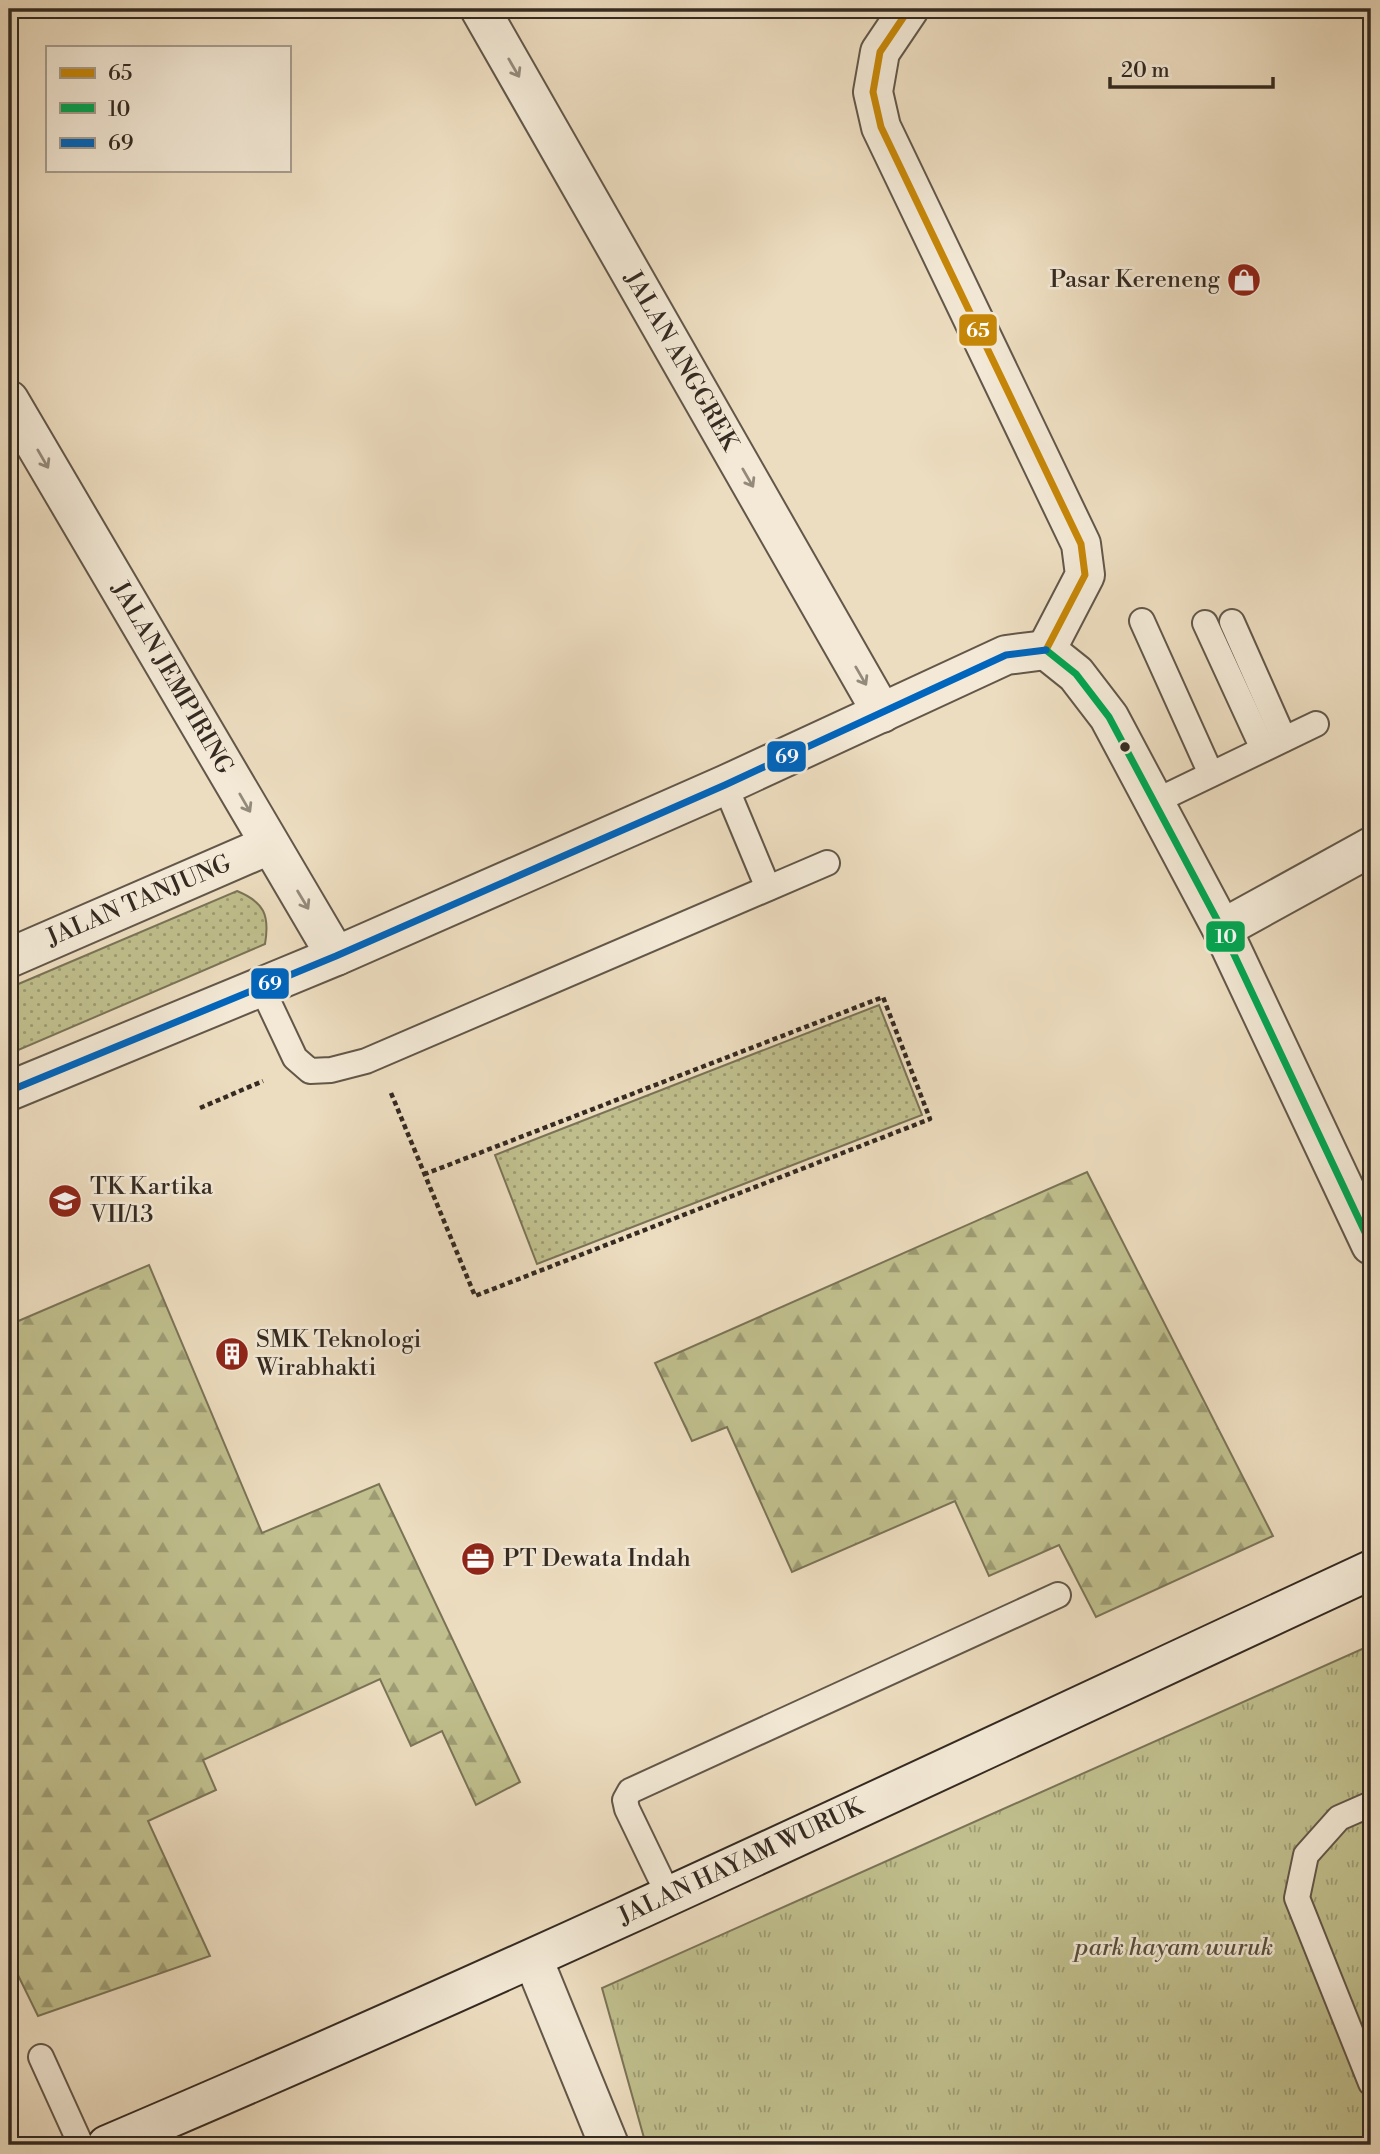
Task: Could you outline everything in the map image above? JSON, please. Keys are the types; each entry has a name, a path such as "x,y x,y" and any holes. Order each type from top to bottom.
{"street":[{"name":"JALAN ANGGREK","path":"480,9 882,713"},
{"path":"909,9 880,52 873,92 881,127 1081,544 1085,575 1046,650"},
{"name":"JALAN JEMPIRING","path":"9,400 336,956"},
{"path":"9,1091 336,956 725,785 1006,655 1046,650 1076,674 1109,717 1222,929 1371,1245"},
{"name":"JALAN TANJUNG","path":"9,958 269,845"},
{"path":"1222,929 1371,848"},
{"name":"JALAN HAYAM WURUK","path":"107,2145 533,1959 1371,1570"},
{"path":"533,1959 609,2145"}],"lane":[{"path":"1143,621 1211,774"},
{"path":"1232,622 1274,744"},
{"path":"1205,623 1274,744"},
{"path":"1154,802 1317,724"},
{"path":"725,785 768,888"},
{"path":"261,986 295,1059 310,1071 331,1070 375,1057 827,863"},
{"path":"668,1896 627,1809 625,1800 630,1791 1058,1595"},
{"path":"1371,1804 1339,1818 1306,1855 1297,1898 1371,2083"},
{"path":"41,2057 81,2145"}],"path":[{"path":"375,1057 475,1296 930,1119 883,997 425,1174"},
{"path":"200,1108 302,1065"}],"green space":[{"path":"237,891 253,900 263,911 267,925 265,944 9,1054 9,988"},
{"path":"879,1005 922,1115 537,1264 495,1155"},
{"path":"1087,1172 1273,1536 1096,1617 1059,1545 989,1576 955,1501 792,1572 727,1427 692,1441 655,1363"},
{"path":"149,1265 262,1533 379,1484 520,1782 476,1805 442,1731 411,1746 380,1679 203,1760 216,1790 148,1821 210,1956 38,2016 16,1971 9,1974 9,1325"},
{"name":"park hayam wuruk","path":"1371,1645 1371,2145 646,2145 602,1988"}],"transit line":[{"name":"65","path":"909,9 880,52 873,92 881,127 1081,544 1085,575 1046,650"},
{"name":"10","path":"1046,650 1076,674 1109,717 1222,929 1371,1245"},
{"name":"69","path":"9,1091 336,956 725,785 1006,655 1046,650"}],"place":[{"name":"Pasar Kereneng","path":"1244,280"},
{"name":"TK Kartika VII/13","path":"65,1201"},
{"name":"SMK Teknologi Wirabhakti","path":"232,1354"},
{"name":"PT Dewata Indah","path":"478,1559"}]}
